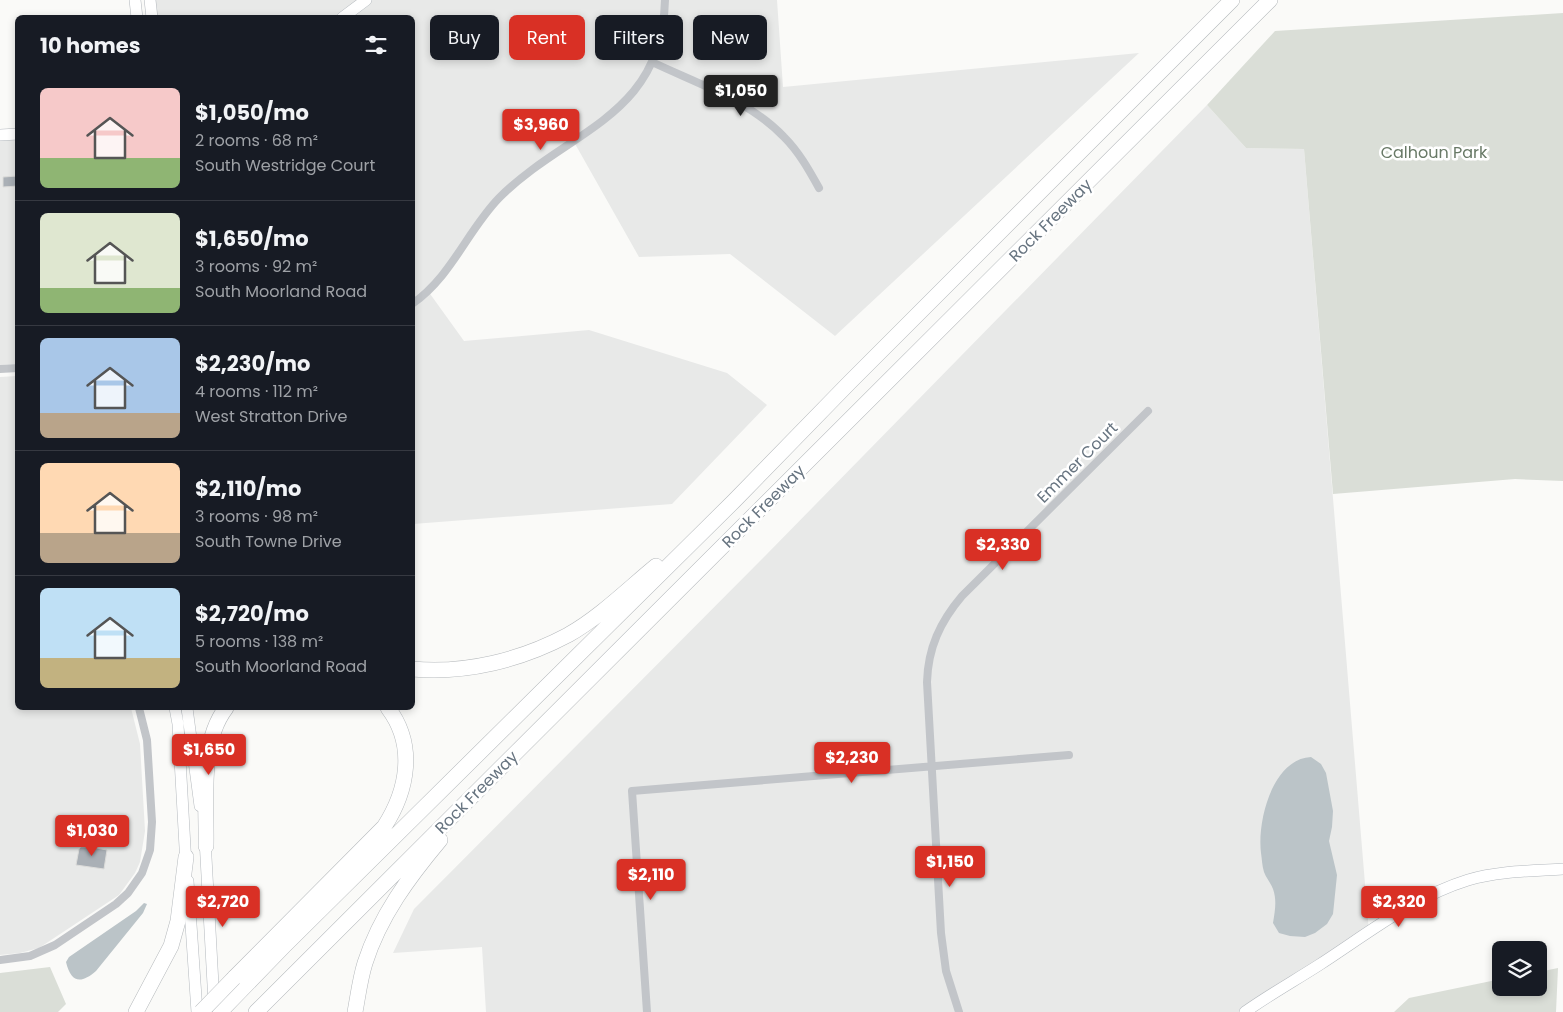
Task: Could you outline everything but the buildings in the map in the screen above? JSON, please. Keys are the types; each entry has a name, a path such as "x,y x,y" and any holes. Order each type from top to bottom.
{"highway":[{"name":"Rock Freeway","path":"220,1012 734,502 849,382 1232,0"},
{"name":"Rock Freeway","path":"256,1012 1270,0"},
{"path":"415,669 459,668 497,663 528,653 569,634 606,608 734,502"},
{"path":"206,846 210,739 224,710"},
{"path":"201,1012 384,827 396,808 404,784 406,760 403,737 390,710"},
{"path":"355,1012 365,964 377,933 396,896 423,860 511,757"},
{"path":"136,1012 170,946 178,921 186,857"}],"main road":[{"path":"135,0 137,15"},
{"path":"150,0 152,15"},
{"path":"346,15 366,0"},
{"path":"0,135 15,134"},
{"path":"175,710 178,724 197,1012"},
{"path":"187,710 206,846 214,1012"},
{"path":"1245,1012 1273,992 1385,921 1448,887 1483,877 1563,869"}],"street":[{"path":"415,301 440,279 498,199 528,173 610,116 624,104 640,83 652,62 662,34 665,0"},
{"path":"652,62 728,97 755,112 786,139 806,164 819,188"},
{"path":"0,369 15,368"},
{"name":"Emmer Court","path":"959,1012 943,954 927,669 934,640 945,617 962,596 1148,411"},
{"path":"0,960 30,956 55,945 116,904 128,894 142,873 150,850 152,822 147,740 140,710"},
{"path":"646,1012 632,790 1069,755"}],"shaded area":[{"path":"150,0 777,0 783,87 1139,53 835,336 730,254 639,257 574,142 498,199 428,291 464,341 589,330 727,373 767,405 672,504 415,524 415,15 152,15"},
{"path":"1207,105 1246,148 1304,149 1369,932 1245,1012 486,1012 482,947 393,953 414,909 766,555"},
{"path":"0,140 15,140 15,364 0,365"},
{"path":"15,376 15,710 132,710 140,744 145,831 140,862 135,873 119,895 39,948 20,953 0,955 0,377"},
{"path":"1311,757 1321,764 1326,773 1333,811 1329,841 1337,875 1333,914 1327,924 1315,933 1305,937 1290,936 1279,933 1273,923 1275,897 1263,867 1260,840 1265,810 1277,780 1286,768 1297,760"},
{"path":"144,903 147,904 143,913 96,971 86,978 74,978 66,962 69,957 136,911"}],"green space":[{"name":"Calhoun Park","path":"1563,13 1563,481 1515,479 1333,494 1304,149 1246,148 1207,105 1275,31"},
{"path":"50,967 66,1004 58,1012 0,1012 0,973"},
{"path":"1558,968 1556,1012 1394,1012 1409,998 1492,981 1492,996 1547,996 1547,970"}]}
